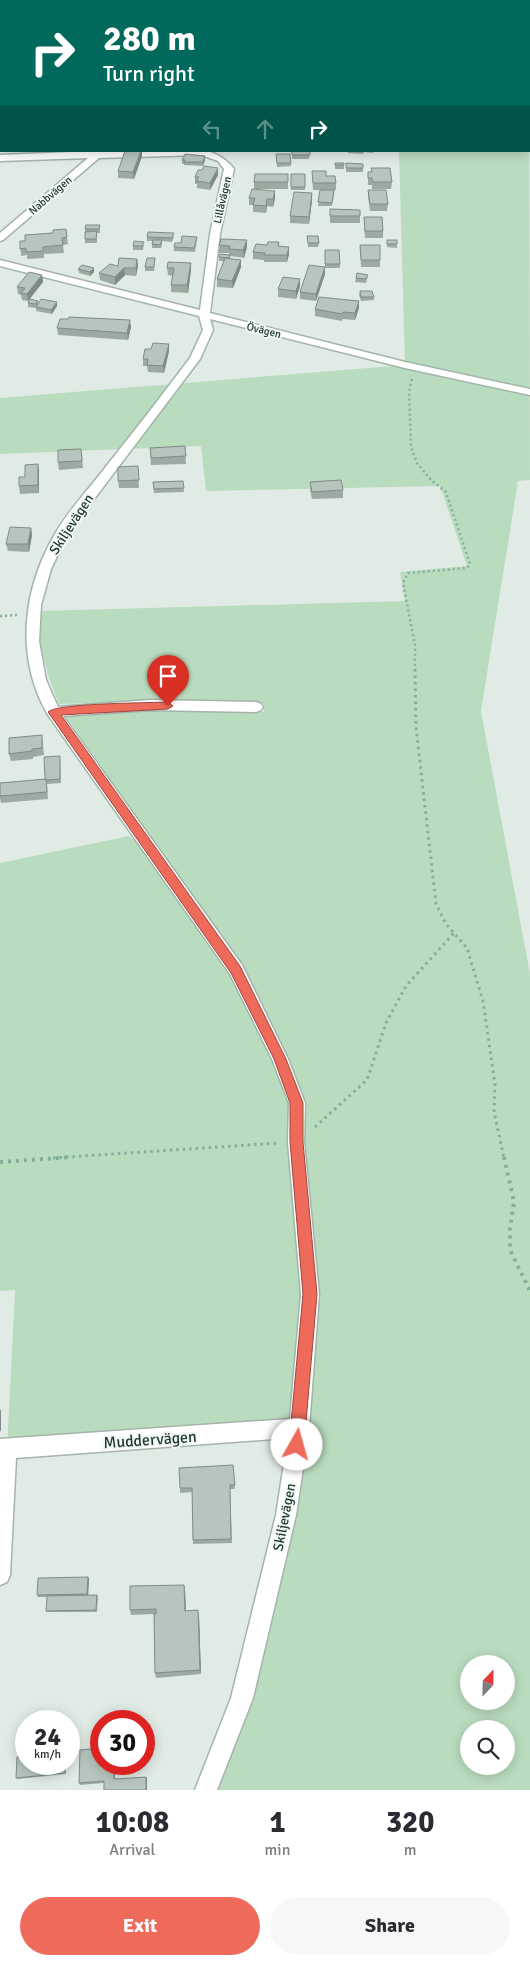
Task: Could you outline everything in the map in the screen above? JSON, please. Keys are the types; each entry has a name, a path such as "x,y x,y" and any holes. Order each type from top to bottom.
{"street":[{"name":"Lillåvägen","path":"0,158 99,153 202,152 221,159 229,169 215,234 209,290 204,315"},
{"name":"Nabbvägen","path":"0,238 99,153"},
{"name":"Övägen","path":"0,263 415,367 530,392"},
{"name":"Skiljevägen","path":"204,315 208,330 195,359 60,534 45,563 35,595 32,615 33,642 39,680 53,712 236,970 280,1059 296,1103 296,1142 310,1294 299,1428 286,1515 242,1698 206,1790"},
{"path":"53,712 150,705 256,707"},
{"name":"Muddervägen","path":"4,1449 299,1428"},
{"path":"0,1575 4,1449"}],"path":[{"path":"415,367 409,391 411,447 417,463 431,480 446,492 470,564 468,568 408,573 403,583 415,645 416,727 436,904 446,924 467,948 483,1001 496,1084 494,1112 514,1202 510,1228 510,1250 530,1290"},
{"path":"0,1162 296,1142 324,1120 367,1080 386,1023 406,986 454,933"}],"green space":[{"path":"399,152 529,152 530,480 518,481 481,711 530,974 530,1790 206,1790 242,1698 299,1428 7,1449 15,1290 0,1291 0,863 129,836 152,853 145,830 65,715 149,710 264,712 264,704 150,701 59,704 49,678 40,642 40,611 405,601 400,572 467,566 440,486 206,491 201,446 0,454 0,398 405,365"}],"building":[{"path":"125,152 141,152 133,172 118,171"},
{"path":"292,152 310,152 310,155 292,155"},
{"path":"185,154 205,156 203,162 184,162 185,160 182,160"},
{"path":"276,154 290,154 291,163 277,163"},
{"path":"335,163 344,163 344,165 335,165"},
{"path":"346,163 363,164 363,168 346,168"},
{"path":"204,166 218,168 210,183 196,181 199,177 195,177 198,170 202,170"},
{"path":"371,168 390,168 392,182 373,182 372,178 368,178 368,172 372,172"},
{"path":"312,171 326,171 326,176 335,176 336,183 313,183"},
{"path":"255,174 288,174 288,182 254,182"},
{"path":"291,174 305,174 305,187 291,187"},
{"path":"252,189 275,191 273,199 267,199 266,206 253,205 255,198 249,198"},
{"path":"320,190 334,190 332,203 318,202"},
{"path":"368,190 386,190 388,204 370,204"},
{"path":"294,192 312,193 309,217 290,216"},
{"path":"330,209 360,210 360,216 330,216"},
{"path":"364,217 382,217 383,231 365,231"},
{"path":"86,225 100,225 99,229 85,229"},
{"path":"66,229 67,237 62,238 63,245 43,247 43,251 26,252 26,248 20,249 20,241 25,241 25,235 53,233 53,230"},
{"path":"97,231 96,239 85,239 85,232"},
{"path":"148,232 174,233 172,238 147,237"},
{"path":"182,236 197,237 194,248 174,247 175,243 181,243"},
{"path":"307,236 318,236 319,243 308,243"},
{"path":"221,239 247,240 243,250 229,249 230,246 219,245"},
{"path":"153,240 162,240 160,245 152,244"},
{"path":"387,240 397,240 397,244 387,244"},
{"path":"134,241 144,242 142,246 133,246"},
{"path":"268,242 279,242 278,246 289,247 287,255 264,255 265,253 253,252 256,244 267,245"},
{"path":"360,245 380,245 380,260 361,260"},
{"path":"325,250 339,250 340,264 325,264"},
{"path":"220,254 230,255 229,258 219,257"},
{"path":"119,258 137,259 136,268 124,268 115,277 99,273 110,264 118,266"},
{"path":"147,258 155,258 154,267 145,267"},
{"path":"225,258 241,260 232,281 217,279"},
{"path":"168,262 191,263 187,285 171,285 174,268 167,268"},
{"path":"82,265 94,268 90,272 78,269"},
{"path":"309,265 325,267 316,294 300,292"},
{"path":"29,272 42,275 27,294 21,293 25,288 17,287"},
{"path":"357,273 368,275 366,279 356,278"},
{"path":"283,277 300,279 296,291 278,289"},
{"path":"360,291 372,291 374,297 361,297"},
{"path":"319,297 359,301 355,313 343,312 342,314 315,309"},
{"path":"30,299 38,301 35,304 28,303"},
{"path":"41,299 57,302 51,310 36,307"},
{"path":"69,317 130,320 127,333 57,328 60,319 68,319"},
{"path":"153,343 169,344 163,366 147,365 148,359 143,359 145,349 151,349"},
{"path":"185,446 186,456 151,458 150,448"},
{"path":"81,449 82,461 58,462 58,450"},
{"path":"38,464 38,485 19,486 19,477 25,477 25,465"},
{"path":"138,466 139,480 118,481 118,467"},
{"path":"341,480 343,490 312,492 310,482"},
{"path":"183,481 184,488 154,489 153,482"},
{"path":"10,527 31,528 28,544 6,544"},
{"path":"42,735 42,748 9,754 9,738"},
{"path":"60,756 60,779 46,780 44,757"},
{"path":"46,779 47,792 0,796 0,783"},
{"path":"233,1465 235,1485 230,1485 231,1539 193,1540 192,1488 180,1488 179,1468"},
{"path":"88,1577 87,1594 37,1595 38,1578"},
{"path":"184,1585 185,1611 198,1610 200,1670 155,1673 154,1614 156,1614 156,1609 130,1610 130,1586"},
{"path":"97,1595 96,1610 46,1611 47,1596"},
{"path":"90,1749 90,1775 114,1775 114,1779 146,1777 146,1790 104,1790 104,1781 79,1783 80,1750"},
{"path":"16,1775 45,1775 16,1778"}],"route":[{"path":"168,706 90,708 53,712 236,970 280,1059 296,1103 296,1142 310,1294 297,1445"}]}
